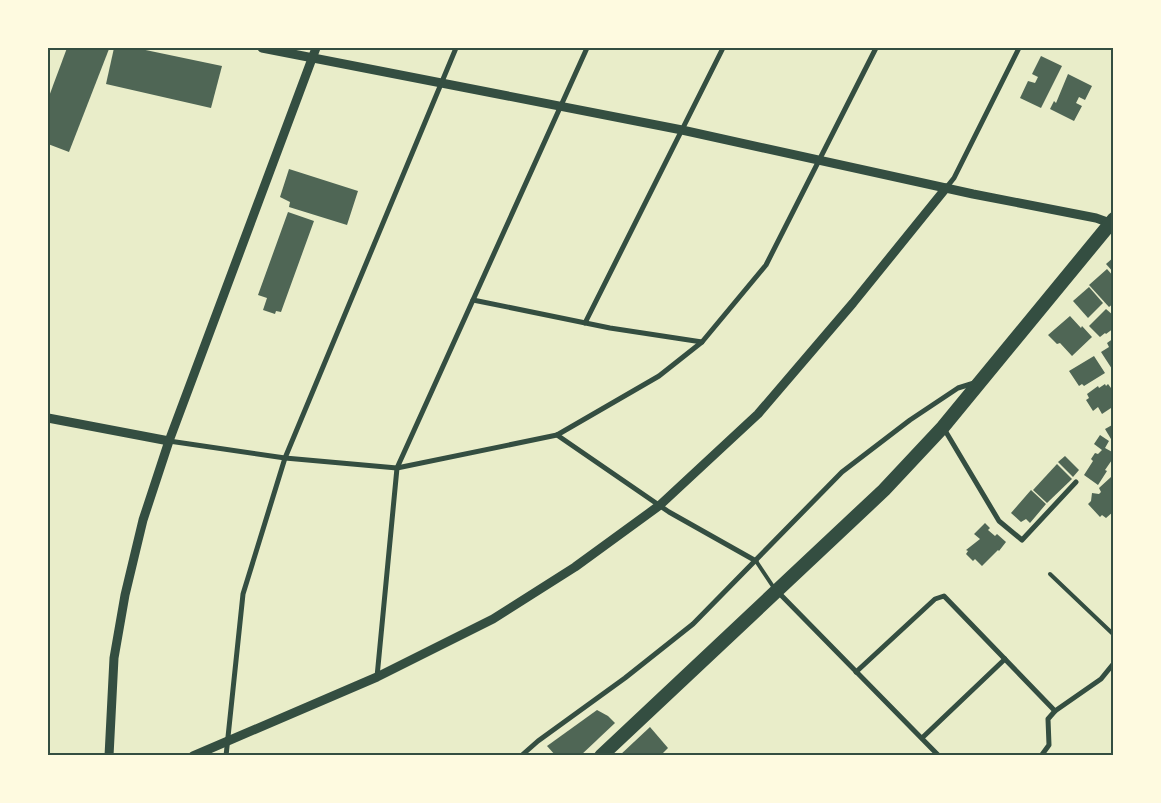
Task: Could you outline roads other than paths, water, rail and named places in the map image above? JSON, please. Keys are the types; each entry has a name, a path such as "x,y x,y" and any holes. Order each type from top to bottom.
{"highway":[{"path":"601,756 884,490 943,427 1112,222"}],"street":[{"path":"262,48 682,130 819,161 1112,222"},
{"path":"109,756 114,658 125,596 144,520 169,441 316,48"},
{"path":"226,756 243,594 285,458 456,48"},
{"path":"377,677 397,468 588,48"},
{"path":"586,323 723,48"},
{"path":"48,418 169,441 285,458 397,468 557,435 659,376 702,342 766,265 876,48"},
{"path":"193,756 377,677 493,619 575,567 660,505 758,414 853,303 954,178 1019,48"},
{"path":"473,300 610,328 702,342"},
{"path":"520,756 625,678 693,624 842,472 910,420 958,388 982,380"},
{"path":"943,427 999,521 1022,540 1076,482"},
{"path":"557,435 660,505 756,561"},
{"path":"776,591 939,756"},
{"path":"856,672 935,598 944,596 1055,711"},
{"path":"922,738 1005,659"},
{"path":"1041,756 1049,745 1048,719 1055,711 1101,679 1114,663"}],"lane":[{"path":"756,561 776,591"},
{"path":"1050,574 1114,635"}]}
